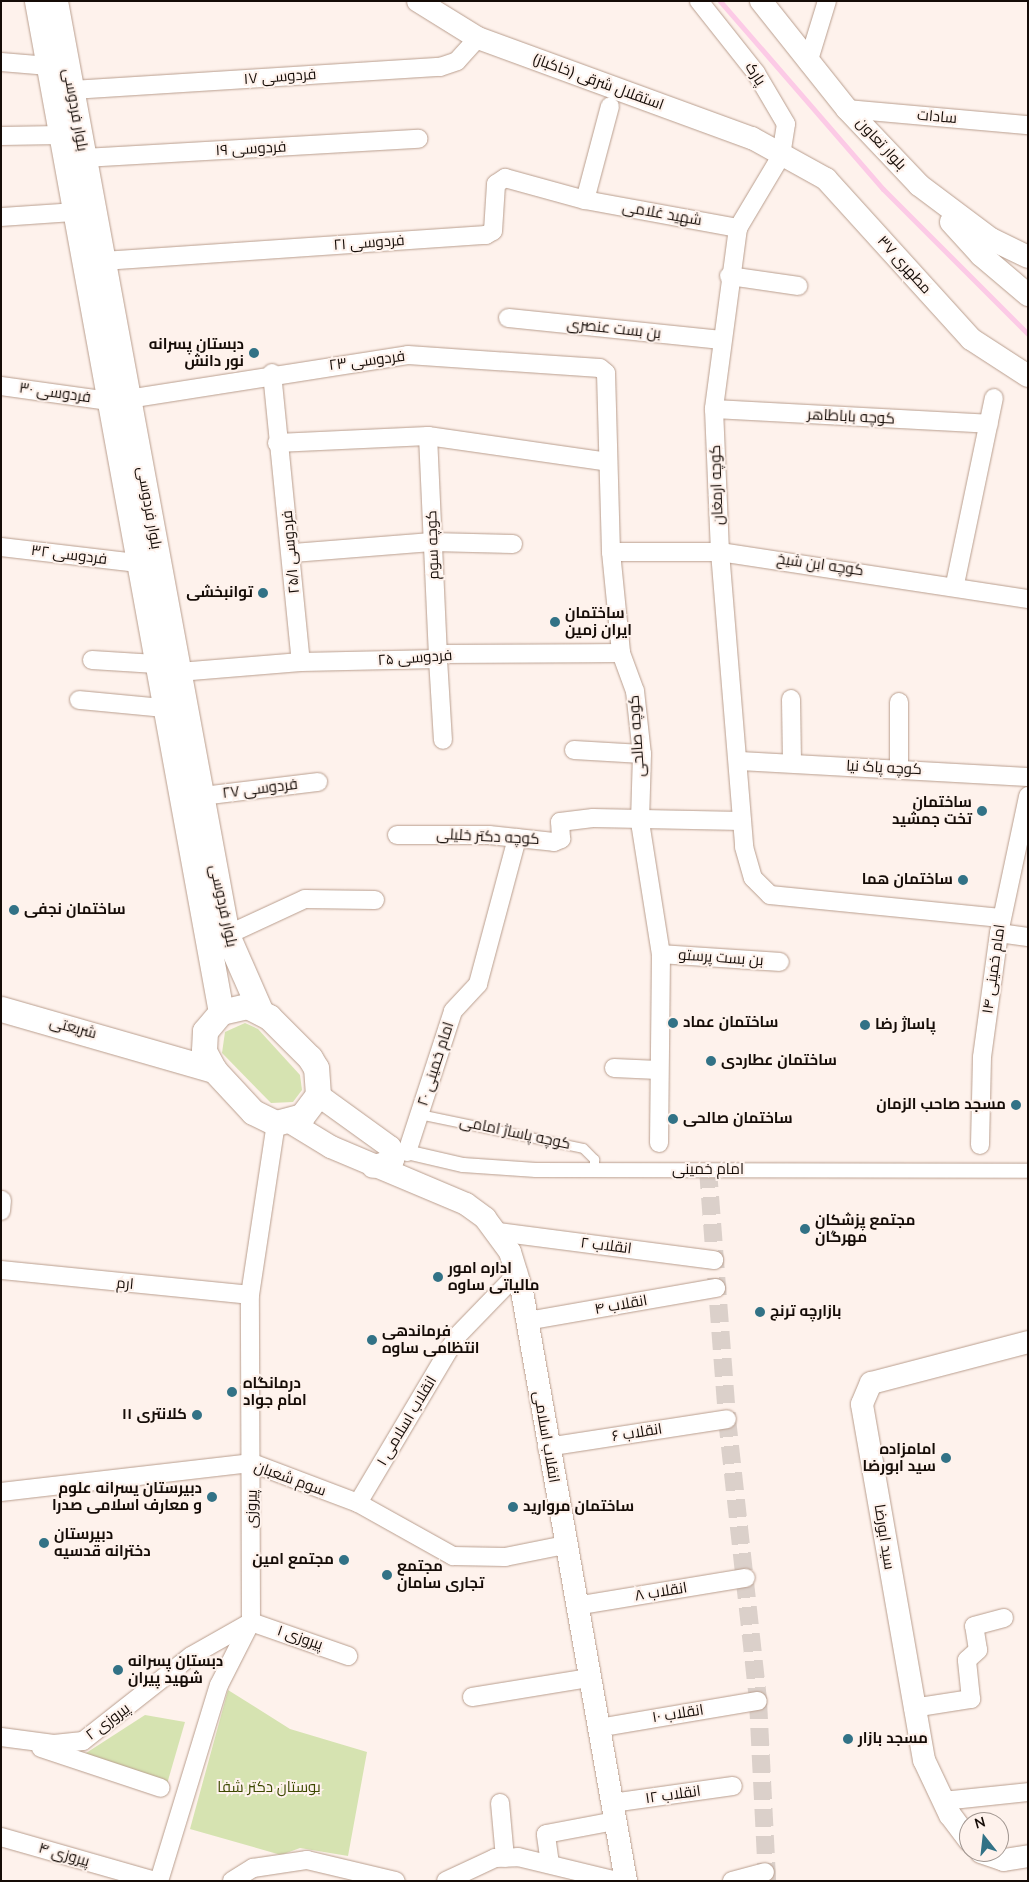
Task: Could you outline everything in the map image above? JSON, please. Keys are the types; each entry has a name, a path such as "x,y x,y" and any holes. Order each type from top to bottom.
{"main road":[{"name":"بلوار فردوسی","path":"37,1 75,212 179,672 227,935 260,1010"},
{"name":"بلوار فردوسی","path":"55,1 103,261 138,563 221,1012"},
{"path":"247,1006 260,1010 316,1068 318,1095 302,1116 283,1122 253,1112 214,1070 204,1042 205,1031 221,1012 247,1006"},
{"name":"شریعتی","path":"1,1009 145,1047 214,1070"},
{"name":"شریعتی","path":"145,1047 204,1042"}],"street":[{"name":"استقلال شرقی (خاکباز)","path":"418,1 478,38 752,138 781,156"},
{"name":"پارک","path":"699,1 752,68 786,124 781,156"},
{"name":"بلوار تعاون","path":"761,1 808,63 847,109 919,185 991,239 1028,257"},
{"path":"808,63 827,1"},
{"name":"فردوسی ۱۷","path":"72,90 440,67 457,61 478,38"},
{"path":"1,62 49,66"},
{"path":"585,200 610,106"},
{"name":"سادات","path":"847,109 1028,125"},
{"path":"1,136 61,135"},
{"name":"فردوسی ۱۹","path":"84,158 418,139"},
{"name":"کوچه ارمغان","path":"781,156 738,228 728,276 714,410 720,552 740,761 742,823 753,878 770,895 1000,926 1028,937"},
{"name":"مطهری ۳۷","path":"781,156 826,179 971,339 1028,376"},
{"name":"فردوسی ۲۱","path":"103,261 486,235 493,231 496,184 504,178 585,200"},
{"path":"919,185 981,256 1028,295"},
{"name":"شهید غلامی","path":"585,200 738,228"},
{"path":"1,217 75,212"},
{"path":"728,276 798,286"},
{"name":"بن بست عنصری","path":"508,318 720,340"},
{"name":"فردوسی ۲۳","path":"118,400 272,373 408,355 600,368 606,373"},
{"name":"فردوسی ۲۵/۱","path":"272,373 277,443 293,553 301,662"},
{"name":"کوچه صالحی","path":"606,373 611,552 621,653 635,691 642,754 640,822 661,954 658,1070 659,1143"},
{"name":"فردوسی ۳۰","path":"1,386 118,400"},
{"path":"954,584 994,398"},
{"name":"کوچه باباطاهر","path":"714,410 989,424"},
{"path":"277,443 428,436 608,462"},
{"name":"کوچه سوم","path":"428,436 443,740"},
{"path":"293,553 432,542 513,544"},
{"name":"فردوسی ۳۲","path":"1,547 138,563"},
{"name":"کوچه ابن شیخ","path":"611,552 720,552 954,584 1028,599"},
{"name":"فردوسی ۲۵","path":"179,672 301,662 621,653"},
{"path":"92,660 156,664"},
{"path":"790,699 792,763"},
{"path":"79,700 164,708"},
{"path":"899,702 899,768"},
{"path":"574,750 642,754"},
{"name":"کوچه پاک نیا","path":"740,761 899,768 1028,777"},
{"name":"فردوسی ۲۷","path":"202,796 318,782"},
{"name":"امام خمینی ۱۴","path":"980,1145 982,1057 1000,926 1021,861 1028,796"},
{"name":"کوچه دکتر خلیلی","path":"397,835 561,839 560,822 592,818 640,822"},
{"path":"640,822 742,823"},
{"name":"امام خمینی ۲۰","path":"398,1150 419,1114 453,1011 478,984 517,838"},
{"path":"227,935 305,899 374,900"},
{"name":"بن بست پرستو","path":"661,954 780,962"},
{"path":"614,1068 658,1070"},
{"path":"318,1095 398,1150 393,1160 372,1166"},
{"name":"انقلاب اسلامی","path":"283,1122 372,1166 443,1192 485,1218 498,1232 518,1273 564,1545 626,1881"},
{"name":"پیروزی","path":"157,1881 219,1685 251,1622 250,1295 283,1122"},
{"name":"امام خمینی","path":"398,1150 500,1169 594,1171 1028,1171"},
{"name":"انقلاب ۲","path":"498,1232 714,1260"},
{"name":"ارم","path":"1,1270 250,1295"},
{"name":"انقلاب اسلامی ۱","path":"358,1503 457,1336 518,1273"},
{"name":"انقلاب ۴","path":"526,1321 716,1288"},
{"name":"سید ابورضا","path":"959,1825 943,1801 924,1760 913,1708 862,1404 871,1383 1028,1342"},
{"name":"انقلاب ۶","path":"548,1447 727,1419"},
{"name":"سوم شعبان","path":"1,1492 252,1463 358,1503 453,1556 505,1557 564,1545"},
{"name":"انقلاب ۸","path":"576,1606 746,1578"},
{"path":"913,1708 971,1699 967,1660 978,1650 974,1626 1004,1618"},
{"name":"پیروزی ۱","path":"251,1622 348,1656"},
{"name":"پیروزی ۲","path":"1,1737 22,1741 83,1741 191,1656 251,1622"},
{"path":"472,1697 589,1678"},
{"name":"انقلاب ۱۰","path":"598,1728 758,1701"},
{"path":"22,1741 161,1788"},
{"name":"انقلاب ۱۲","path":"550,1864 546,1834 614,1812 733,1786"},
{"path":"943,1801 1028,1792"},
{"path":"500,1802 505,1858"},
{"name":"پیروزی ۴","path":"1,1837 157,1881"},
{"path":"1009,1859 1028,1856"},
{"path":"446,1881 462,1870 505,1858 550,1864 617,1881"},
{"path":"232,1881 253,1868 307,1860 396,1881"},
{"path":"732,1881 765,1872"}],"lane":[{"name":"کوچه پاساژ امامی","path":"419,1114 584,1148 594,1159 594,1171"}],"green space":[{"path":"245,1023 258,1029 300,1075 302,1090 293,1102 271,1103 222,1053 225,1032"},
{"name":"بوستان دکتر شفا","path":"228,1690 290,1729 367,1752 348,1856 300,1848 281,1855 190,1829"},
{"path":"145,1715 185,1722 167,1784 83,1755"}],"waterway":[{"path":"720,1 883,189 1028,334"}],"tunnel":[{"path":"708,1170 727,1419 758,1701 767,1881"}],"place":[{"name":"دبستان پسرانه نور دانش","path":"254,353"},
{"name":"توانبخشی","path":"263,593"},
{"name":"ساختمان ایران زمین","path":"555,622"},
{"name":"ساختمان تخت جمشید","path":"982,811"},
{"name":"ساختمان هما","path":"963,880"},
{"name":"ساختمان نجفی","path":"14,910"},
{"name":"ساختمان عماد","path":"673,1023"},
{"name":"پاساژ رضا","path":"865,1025"},
{"name":"ساختمان عطاردی","path":"711,1061"},
{"name":"مسجد صاحب الزمان","path":"1016,1105"},
{"name":"ساختمان صالحی","path":"673,1119"},
{"name":"مجتمع پزشكان مهرگان","path":"805,1229"},
{"name":"اداره امور مالیاتی ساوه","path":"438,1277"},
{"name":"بازارچه ترنج","path":"760,1312"},
{"name":"فرماندهی انتظامی ساوه","path":"372,1340"},
{"name":"درمانگاه امام جواد","path":"232,1392"},
{"name":"کلانتری ۱۱","path":"197,1415"},
{"name":"امامزاده سید ابورضا","path":"946,1458"},
{"name":"دبیرستان پسرانه علوم و معارف اسلامی صدرا","path":"212,1497"},
{"name":"ساختمان مروارید","path":"513,1507"},
{"name":"دبیرستان دخترانه قدسیه","path":"44,1543"},
{"name":"مجتمع امین","path":"344,1560"},
{"name":"مجتمع تجاری سامان","path":"387,1575"},
{"name":"دبستان پسرانه شهید پیران","path":"118,1670"},
{"name":"مسجد بازار","path":"848,1739"}]}
